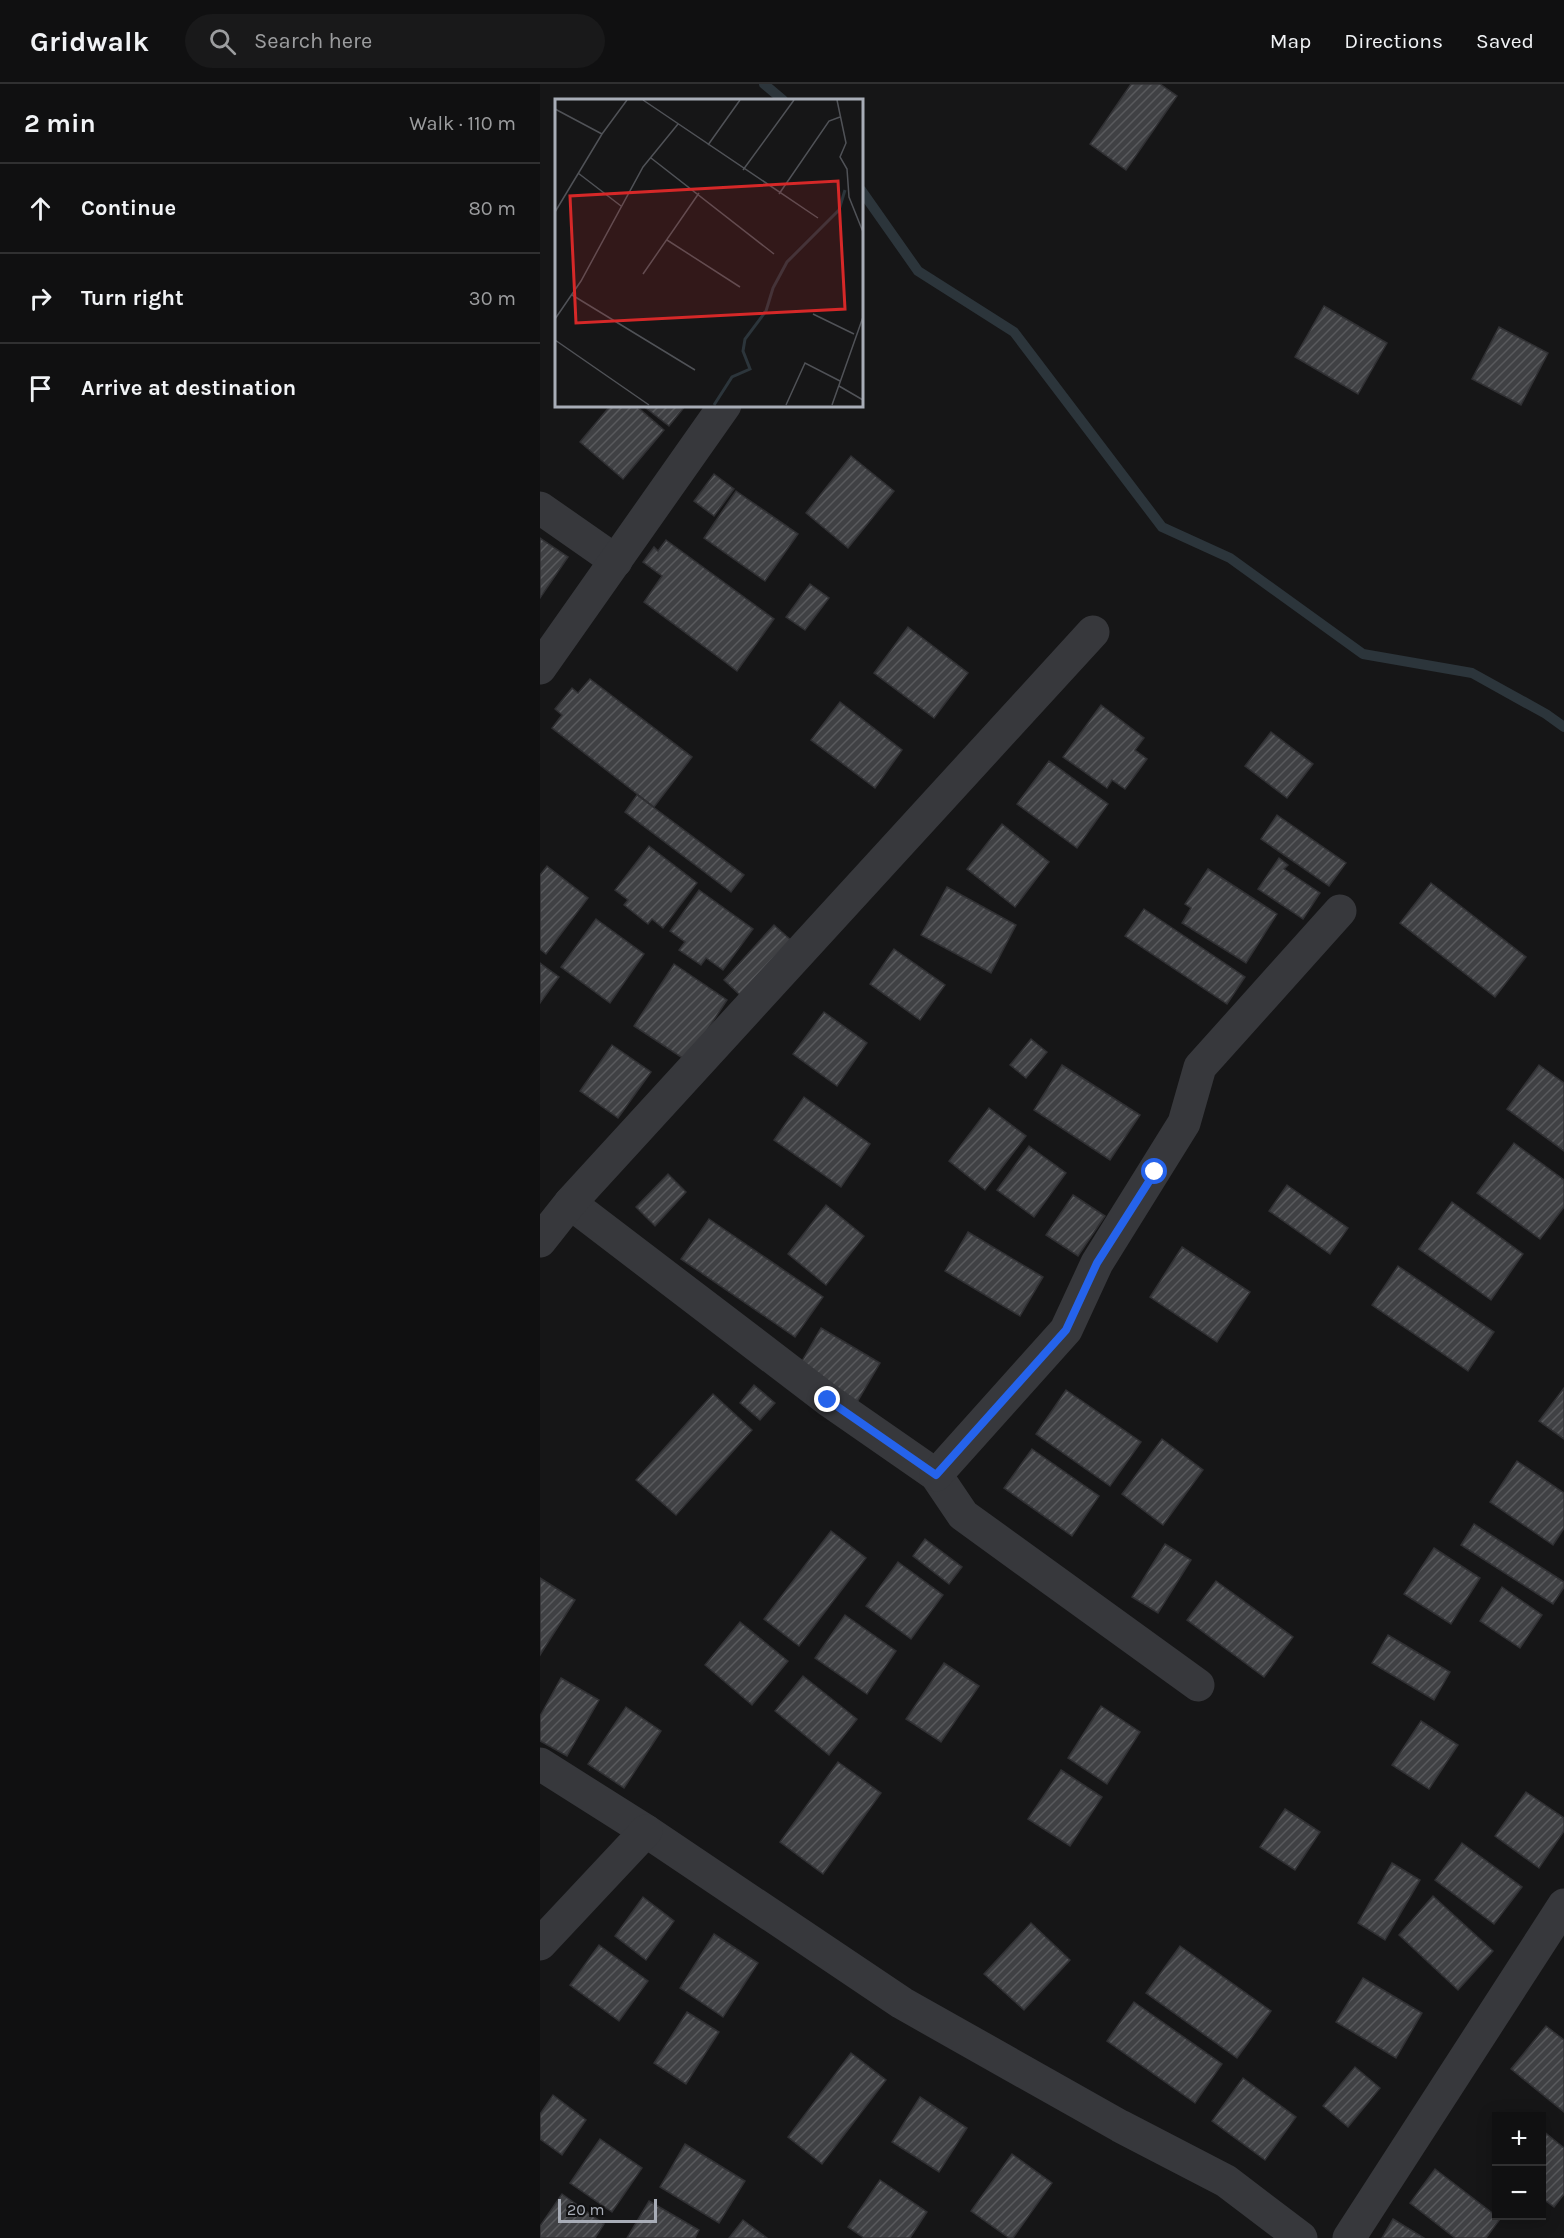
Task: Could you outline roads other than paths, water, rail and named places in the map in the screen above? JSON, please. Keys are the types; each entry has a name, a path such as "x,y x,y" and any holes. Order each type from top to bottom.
{"street":[{"path":"540,668 724,406"},
{"path":"540,508 616,561"},
{"path":"540,1241 570,1203 1094,632"},
{"path":"936,1475 1066,1330 1097,1263 1184,1124 1200,1067 1340,912"},
{"path":"570,1203 828,1400 936,1475 963,1515 1198,1685"},
{"path":"540,1764 646,1831 902,2003 1120,2126 1226,2181 1301,2238"},
{"path":"540,1944 646,1831"},
{"path":"1349,2238 1564,1905"}],"waterway":[{"path":"764,84 782,99"},
{"path":"862,191 918,271 1014,332 1162,527 1230,558 1363,654 1472,673 1546,714 1564,727"}]}
